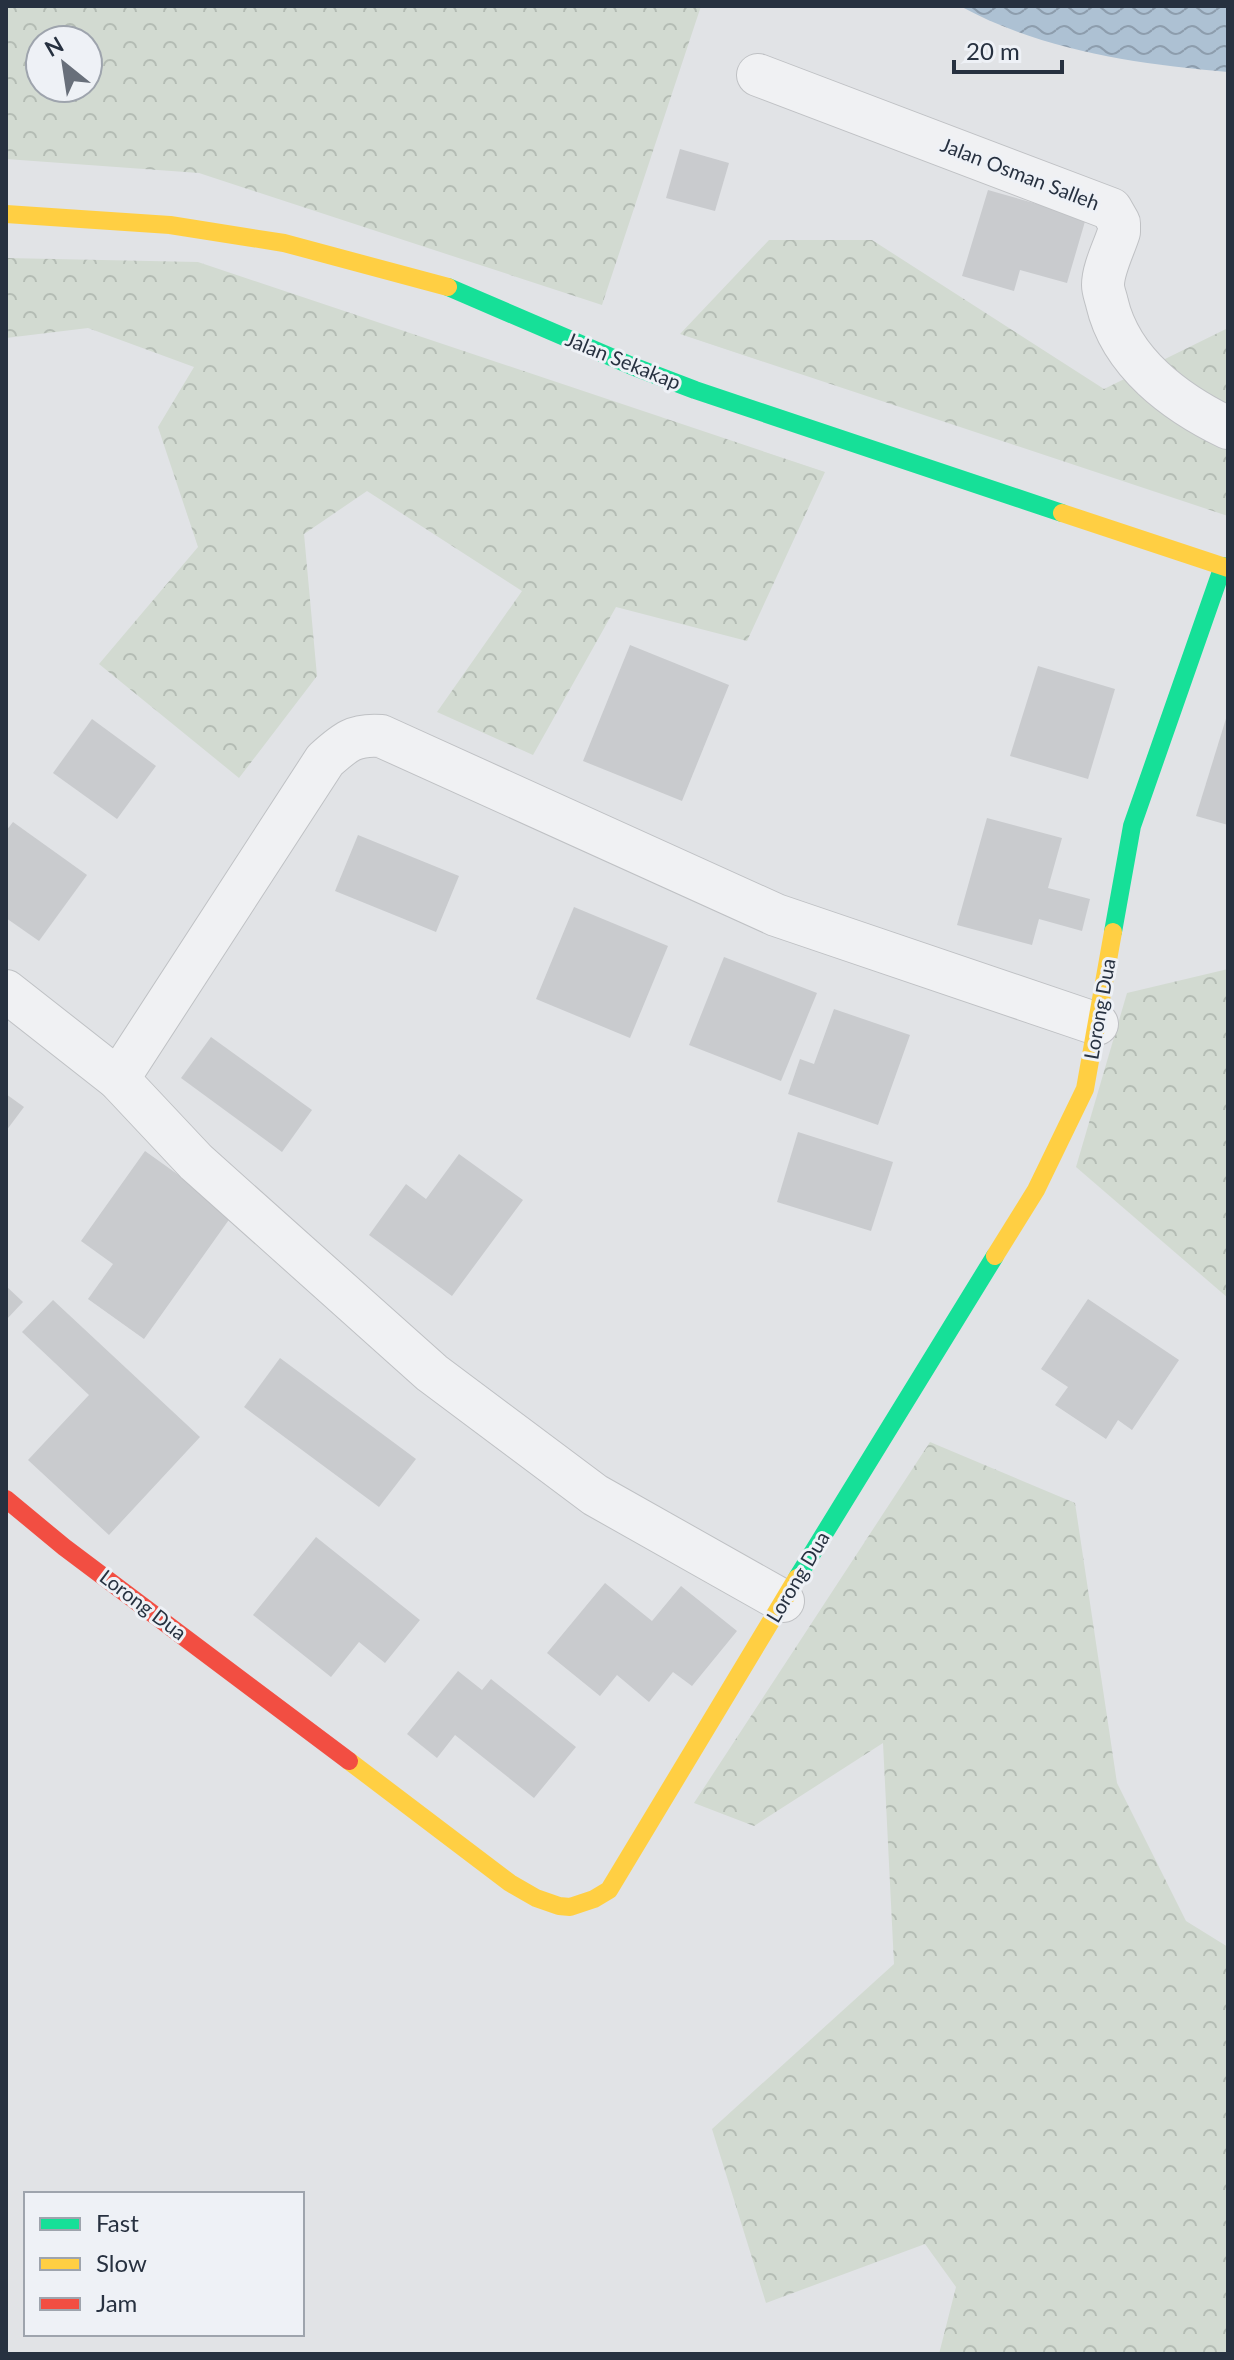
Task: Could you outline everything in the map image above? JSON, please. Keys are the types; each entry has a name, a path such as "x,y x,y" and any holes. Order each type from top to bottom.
{"street":[{"name":"Jalan Osman Salleh","path":"758,75 1111,209 1119,223 1119,232 1103,285 1109,312 1122,341 1140,365 1168,393 1228,428"},
{"name":"Jalan Sekakap","path":"6,214 170,225 284,243 446,286 695,390 1225,567"},
{"name":"Lorong Dua","path":"6,1499 64,1547 510,1883 552,1906 590,1904 609,1890 1036,1190 1085,1089 1132,826 1225,567"},
{"path":"118,1079 325,760 361,734 381,736 776,915 1097,1024"},
{"path":"6,991 118,1079 196,1162 432,1373 595,1495 783,1601"}],"green space":[{"path":"6,6 701,6 602,305 199,173 6,159"},
{"path":"769,240 872,240 1104,389 1228,328 1228,516 680,334"},
{"path":"6,258 198,262 825,472 747,641 616,607 533,755 437,712 522,591 367,491 304,534 317,676 239,778 99,664 198,547 158,427 194,367 88,328 6,338"},
{"path":"1228,969 1228,1298 1076,1167 1127,993"},
{"path":"930,1442 1075,1503 1117,1783 1186,1921 1228,1947 1228,2354 939,2354 956,2287 925,2244 766,2303 712,2129 894,1964 883,1743 754,1826 694,1803"}],"water":[{"path":"960,6 1228,6 1228,72 1159,65 1057,45"}],"building":[{"path":"680,149 729,163 715,211 666,198"},
{"path":"988,190 1086,218 1067,283 1020,270 1014,291 962,276"},
{"path":"630,645 729,685 682,801 583,761"},
{"path":"1038,666 1115,689 1088,779 1010,756"},
{"path":"1228,712 1228,825 1196,816"},
{"path":"92,719 156,766 117,819 53,773"},
{"path":"987,818 1062,838 1048,888 1090,899 1082,931 1039,919 1032,945 957,925"},
{"path":"13,822 87,875 39,941 6,918 6,831"},
{"path":"358,835 459,876 436,932 335,891"},
{"path":"574,907 668,946 630,1038 536,999"},
{"path":"724,957 817,993 781,1081 689,1045"},
{"path":"834,1009 910,1035 878,1125 788,1094 800,1059 814,1064"},
{"path":"211,1037 312,1110 282,1152 181,1078"},
{"path":"6,1094 24,1107 6,1131"},
{"path":"798,1132 893,1162 871,1231 777,1202"},
{"path":"145,1151 233,1214 144,1339 88,1299 113,1264 81,1241"},
{"path":"459,1154 523,1200 452,1296 369,1235 406,1184 426,1199"},
{"path":"6,1286 23,1302 6,1320"},
{"path":"1088,1299 1179,1360 1132,1430 1118,1420 1106,1439 1055,1405 1068,1387 1041,1369"},
{"path":"53,1300 200,1437 109,1535 28,1460 89,1395 22,1332"},
{"path":"280,1358 416,1459 379,1507 244,1407"},
{"path":"316,1537 420,1620 385,1663 359,1642 331,1677 253,1615"},
{"path":"605,1583 652,1621 681,1586 737,1631 692,1686 673,1672 649,1702 617,1675 600,1696 547,1653"},
{"path":"458,1671 482,1690 491,1679 576,1747 534,1798 455,1735 437,1758 407,1734"}],"traffic: fast":[{"path":"448,287 695,390 1062,513"},
{"path":"1113,932 1132,826 1223,566"},
{"path":"797,1578 995,1256"}],"traffic: slow":[{"path":"6,214 170,225 284,243 448,287"},
{"path":"1062,513 1228,568"},
{"path":"995,1256 1036,1190 1085,1089 1113,932"},
{"path":"349,1761 510,1883 536,1898 570,1907 594,1899 609,1890 797,1578"}],"traffic: jam":[{"path":"6,1499 64,1547 349,1761"}]}
